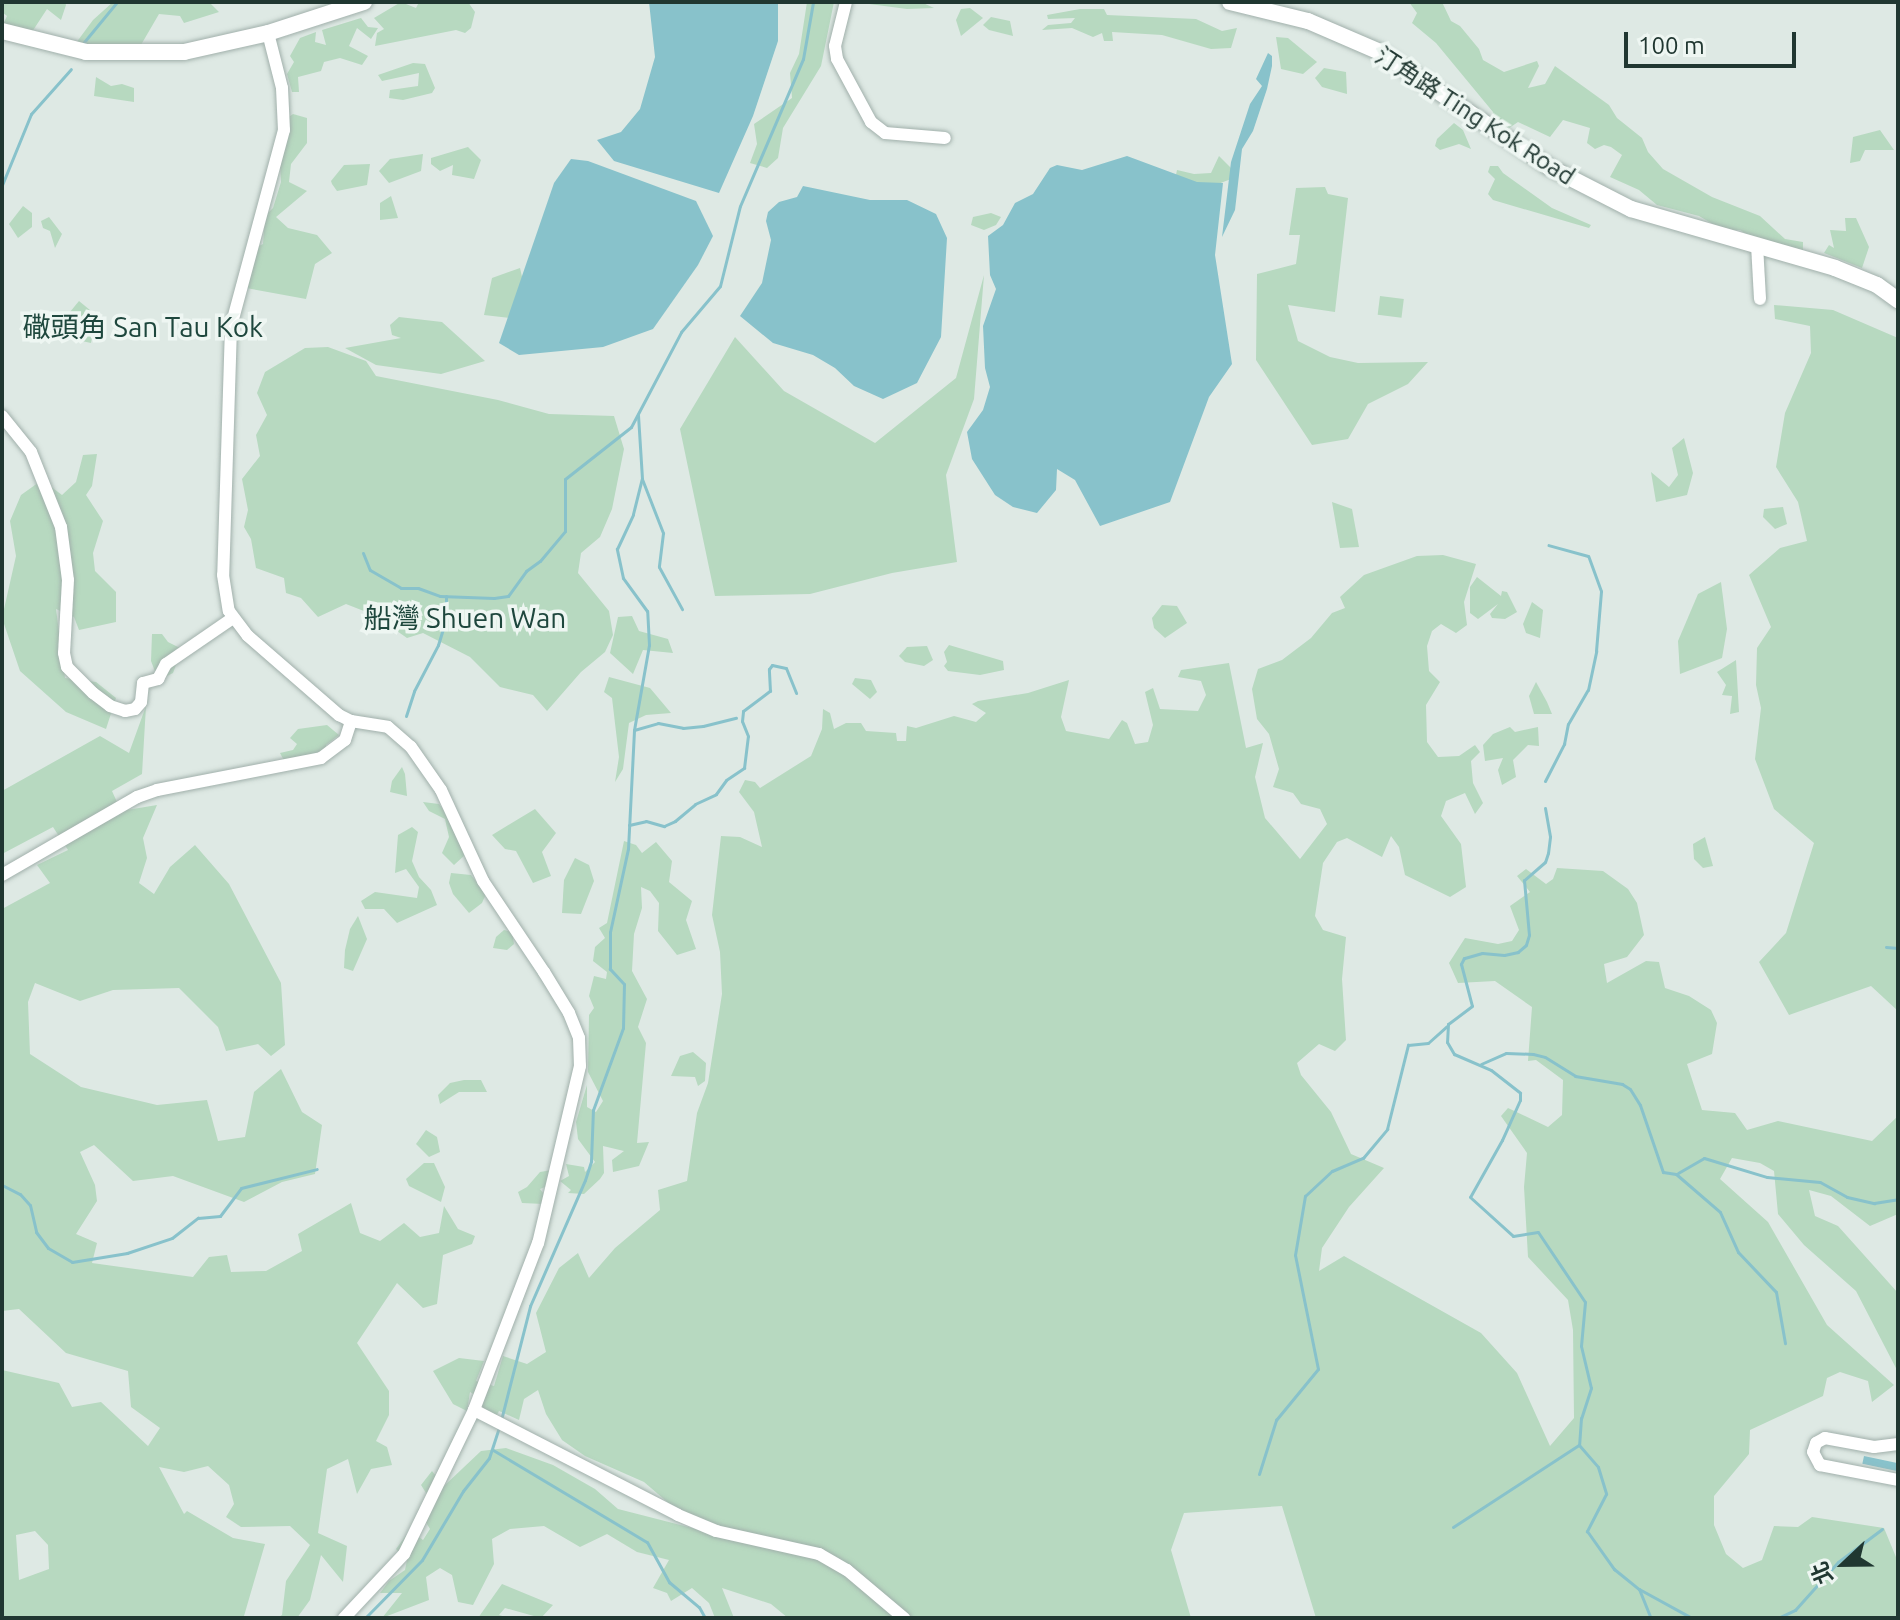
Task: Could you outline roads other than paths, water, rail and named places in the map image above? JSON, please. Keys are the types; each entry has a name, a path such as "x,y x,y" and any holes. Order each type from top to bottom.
{"main road":[{"name":"汀角路 Ting Kok Road","path":"1230,2 1274,10 1308,21 1380,52 1452,98 1523,151 1603,197 1665,221 1853,274 1898,300"},
{"path":"2,31 58,48 141,54 184,52 268,33 360,3"}],"street":[{"path":"846,2 835,46 837,59 871,122 885,133 945,138"},
{"path":"268,33 282,88 284,130 231,327 223,575 225,598 233,618 329,707 351,721 388,727 411,747 441,790 483,881 544,972 569,1013 579,1038 580,1066 538,1243 474,1410 404,1554 344,1618"},
{"path":"1757,245 1760,299"},
{"path":"2,416 31,452 61,527 68,580 64,653 67,667 77,679 110,706 125,711 135,709 141,702 143,683 158,679 166,664 233,618"},
{"path":"2,875 137,797 157,790 321,758 345,740 351,721"},
{"path":"474,1410 678,1515 716,1531 756,1541 788,1544 819,1554 847,1570 904,1618"},
{"path":"1898,1444 1874,1447 1825,1438 1816,1443 1813,1452 1820,1465 1898,1480"}],"water":[{"path":"649,2 778,2 778,41 753,116 719,193 614,161 597,140 621,132 640,109 655,57"},
{"path":"1268,53 1272,56 1272,66 1267,89 1253,131 1242,149 1235,210 1222,237 1231,162 1250,104 1262,86 1256,79"},
{"path":"1127,156 1197,182 1223,183 1215,255 1232,364 1209,397 1170,502 1100,526 1075,480 1057,469 1056,490 1037,513 1013,507 995,495 972,459 967,432 983,410 990,387 985,368 983,326 996,289 990,275 988,236 1003,225 1015,203 1033,194 1050,168 1057,165 1082,170"},
{"path":"571,159 588,161 696,201 713,236 698,265 653,329 603,347 519,355 499,343 554,183"},
{"path":"803,186 870,200 907,200 936,214 947,238 941,337 917,383 883,399 854,386 835,368 813,355 773,343 740,316 762,283 771,240 766,221 768,212 779,202 797,197"},
{"path":"1864,1456 1898,1463 1897,1471 1862,1464"}],"waterway":[{"path":"84,42 117,2"},
{"path":"363,553 370,570 401,588 418,588 440,596 494,598 508,596 526,571 540,561 565,531 565,479 631,427 681,332 720,286 740,206 803,59 813,2"},
{"path":"2,185 31,114 71,69"},
{"path":"638,415 642,479 663,533 659,567 682,609"},
{"path":"501,1420 530,1306 591,1161 593,1110 623,1028 624,984 610,969 610,932 628,849 634,730 649,645 647,611 623,578 617,549 633,514 642,479"},
{"path":"1545,781 1564,744 1568,724 1588,690 1596,651 1601,591 1588,556 1548,545"},
{"path":"406,716 414,691 438,645 446,618 446,596"},
{"path":"629,825 646,821 664,826 675,821 695,804 716,794 726,780 744,768 748,736 742,721 743,711 770,691 769,669 772,665 786,668 796,693"},
{"path":"634,730 658,723 683,728 736,718"},
{"path":"1545,808 1550,837 1548,853 1545,862 1524,880 1529,935 1526,945 1518,952 1504,955 1482,953 1464,958 1461,964 1472,1006 1448,1024 1447,1042 1454,1054 1491,1070 1520,1093 1520,1100 1502,1140 1470,1197 1513,1236 1538,1232 1585,1302 1581,1346 1591,1388 1581,1418 1579,1445 1598,1467 1606,1494 1587,1531 1614,1569 1639,1589 1651,1618"},
{"path":"1886,947 1898,948"},
{"path":"1259,1474 1276,1420 1318,1369 1295,1255 1305,1196 1332,1171 1363,1158 1387,1129 1408,1045 1428,1043 1447,1026"},
{"path":"1481,1064 1506,1053 1533,1054 1545,1057 1575,1076 1622,1084 1630,1089 1640,1105 1663,1172 1676,1174 1720,1212 1738,1252 1776,1292 1785,1343"},
{"path":"1678,1173 1704,1158 1767,1177 1820,1182 1847,1197 1874,1203 1898,1199"},
{"path":"2,1185 20,1194 30,1205 36,1232 48,1248 72,1262 127,1253 172,1238 198,1218 220,1216 241,1188 317,1169"},
{"path":"365,1618 422,1560 463,1491 489,1458 499,1427"},
{"path":"1453,1527 1579,1445"},
{"path":"493,1450 647,1542 669,1582 699,1607 705,1618"},
{"path":"1778,1618 1795,1610 1838,1562 1882,1529"},
{"path":"1639,1589 1692,1618"}],"district":[{"name":"䃟頭角 San Tau Kok","path":"143,327"},
{"name":"船灣 Shuen Wan","path":"465,618"}]}
